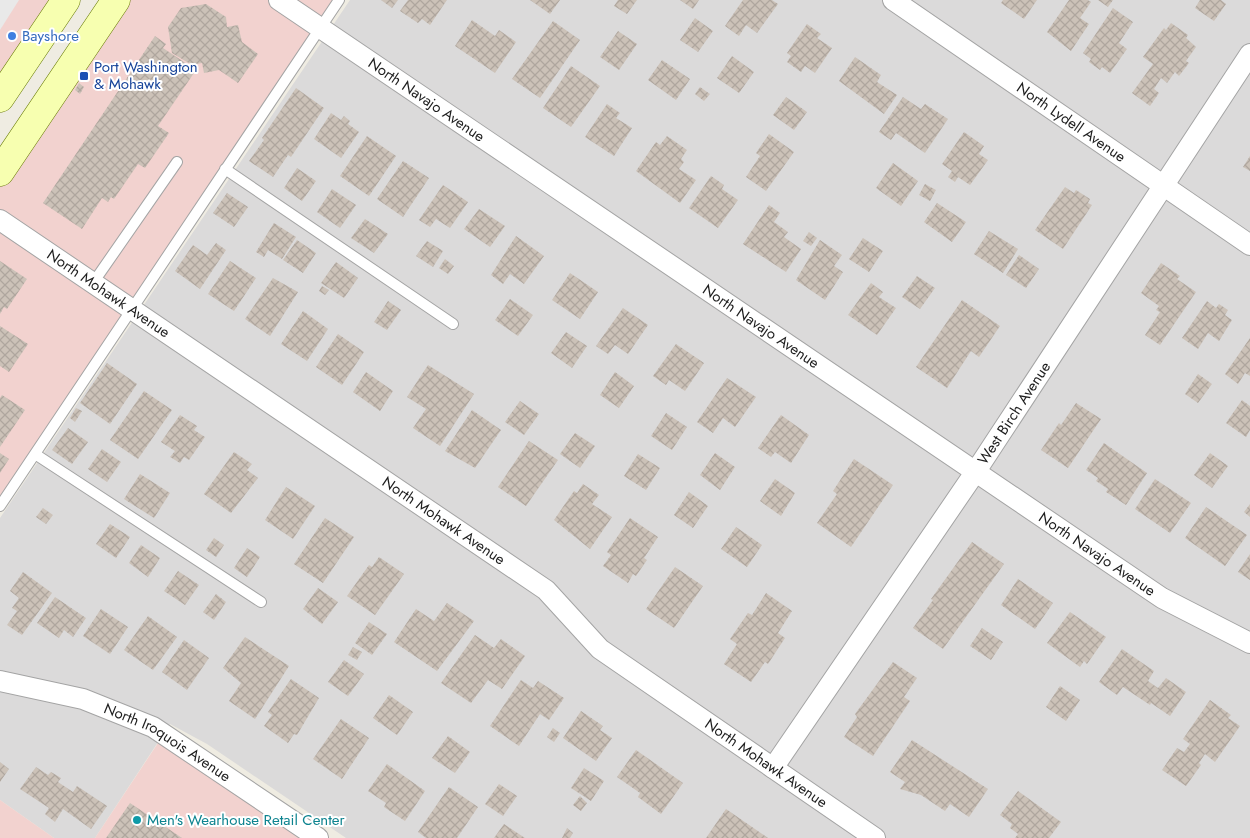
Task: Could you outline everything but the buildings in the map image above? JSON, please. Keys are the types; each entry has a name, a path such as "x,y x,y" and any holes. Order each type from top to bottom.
{"main road":[{"path":"0,98 66,0"},
{"path":"0,172 116,0"}],"street":[{"name":"North Navajo Avenue","path":"279,0 1162,598 1250,643"},
{"name":"North Lydell Avenue","path":"893,0 1250,245"},
{"name":"West Birch Avenue","path":"773,768 976,471 1250,54"},
{"name":"North Mohawk Avenue","path":"0,220 546,590 600,649 875,838"},
{"name":"North Iroquois Avenue","path":"0,682 82,699 153,728 318,838"}],"lane":[{"path":"0,506 339,0"},
{"path":"94,283 177,162"},
{"path":"225,169 453,324"},
{"path":"35,454 261,602"}],"shaded area":[{"name":"Bayshore","path":"0,0 49,0 0,73"},
{"path":"0,0 19,0 0,30"},
{"path":"116,0 339,0 0,506 0,172"},
{"path":"350,0 1250,0 1250,838 346,838 207,744 170,724 95,838 54,838 0,800 0,518"},
{"path":"164,734 318,838 95,838"},
{"path":"0,800 54,838 0,838"}],"place":[{"name":"Bayshore","path":"12,36"},
{"name":"Port Washington & Mohawk","path":"84,76"},
{"name":"Men's Wearhouse Retail Center","path":"137,820"}]}
